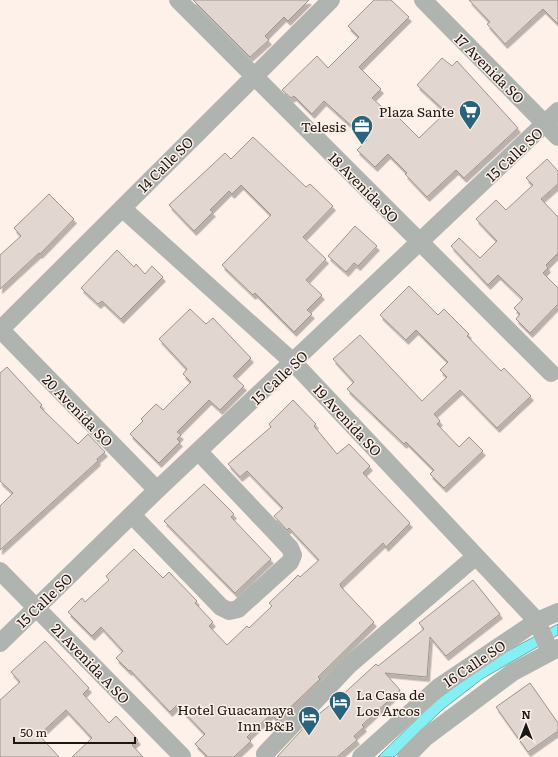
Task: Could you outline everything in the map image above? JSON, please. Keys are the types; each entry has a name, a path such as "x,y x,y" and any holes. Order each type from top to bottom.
{"street":[{"name":"18 Avenida SO","path":"178,0 419,243 551,373"},
{"name":"14 Calle SO","path":"0,329 331,0"},
{"name":"17 Avenida SO","path":"423,0 558,137"},
{"name":"15 Calle SO","path":"0,643 157,490 294,363 558,111"},
{"name":"19 Avenida SO","path":"122,208 294,363 538,623 553,650"},
{"name":"20 Avenida SO","path":"0,329 157,490"},
{"path":"132,515 221,607 229,611 238,609 290,562 293,555 290,548 199,452"},
{"path":"265,754 348,666 476,556"},
{"name":"21 Avenida A SO","path":"0,571 182,756"},
{"name":"16 Calle SO","path":"361,757 439,687 538,623 558,612"},
{"name":"16 Calle SO","path":"406,757 426,737 513,672 553,650"}],"water":[{"path":"558,624 558,635 482,679 442,710 394,757 378,757 434,702 489,661"}],"building":[{"path":"193,0 309,0 288,21 284,17 265,36 269,40 250,57"},
{"path":"374,0 391,0 409,17 359,67 381,89 372,98 393,117 396,115 419,138 446,112 417,85 442,58 452,66 457,61 518,128 464,178 456,170 427,197 405,174 407,173 388,154 375,167 357,150 367,140 324,101 312,114 294,96 291,98 282,90 317,56 328,68 359,37 348,26"},
{"path":"469,0 558,0 558,24 543,9 505,44 487,24 490,22"},
{"path":"253,137 306,187 310,184 333,206 303,237 326,259 306,280 322,295 307,310 312,314 294,332 255,293 253,295 222,265 271,215 241,185 232,194 229,191 210,210 213,212 194,231 169,205 225,153 231,159"},
{"path":"547,159 558,171 558,184 541,199 558,217 558,253 546,265 548,268 543,273 558,288 558,304 530,333 516,319 520,314 514,308 523,299 498,275 488,285 451,246 459,238 480,258 497,241 476,219 496,200 506,210 533,185 526,178"},
{"path":"49,194 74,219 40,254 39,253 0,289 0,255 21,236 14,228"},
{"path":"355,226 377,246 358,266 354,263 346,272 328,256"},
{"path":"117,250 134,267 136,264 145,274 152,266 163,277 121,319 102,301 98,304 81,288"},
{"path":"409,286 438,315 444,309 469,334 467,336 501,371 504,368 531,396 497,428 460,390 434,414 440,421 437,424 459,447 469,437 483,451 444,488 430,474 434,470 406,442 404,444 347,389 354,382 333,359 360,335 422,401 447,377 440,370 448,362 416,330 406,340 380,315"},
{"path":"190,309 206,324 213,318 251,358 233,376 244,386 220,410 209,400 177,432 181,435 177,439 180,442 159,463 130,434 143,421 141,419 156,404 163,410 191,382 183,374 187,369 159,339"},
{"path":"7,367 42,405 40,407 78,444 88,434 105,452 97,459 98,461 0,550 0,506 13,493 0,481 0,373"},
{"path":"293,400 316,424 314,426 337,454 349,444 370,466 363,473 410,523 386,547 383,543 340,584 341,587 374,622 318,677 320,679 277,720 271,714 247,737 251,741 234,757 208,757 195,744 205,734 177,705 170,712 130,670 129,671 116,658 123,651 101,627 92,636 68,612 82,598 85,602 109,580 106,576 134,549 163,578 169,572 197,601 195,603 213,622 209,626 227,645 247,626 249,628 272,606 269,603 298,575 300,577 319,560 289,528 287,530 274,516 283,508 247,471 240,477 228,464 271,427 269,424"},
{"path":"204,484 234,514 231,517 271,559 235,593 164,521"},
{"path":"473,580 500,614 446,656 430,637 427,677 385,673 400,690 362,725 364,727 354,736 357,740 337,757 277,757 310,721 339,698 376,664 378,666 424,629 419,623"},
{"path":"45,641 89,688 83,694 109,723 116,716 138,740 132,745 143,757 72,757 92,738 66,710 39,735 59,757 0,757 0,700 20,682 11,672"},
{"path":"530,683 558,723 558,731 528,752 496,707"}],"place":[{"name":"Plaza Sante","path":"470,130"},
{"name":"Telesis","path":"362,146"},
{"name":"La Casa de Los Arcos","path":"340,722"},
{"name":"Hotel Guacamaya Inn B&B","path":"309,736"}]}
